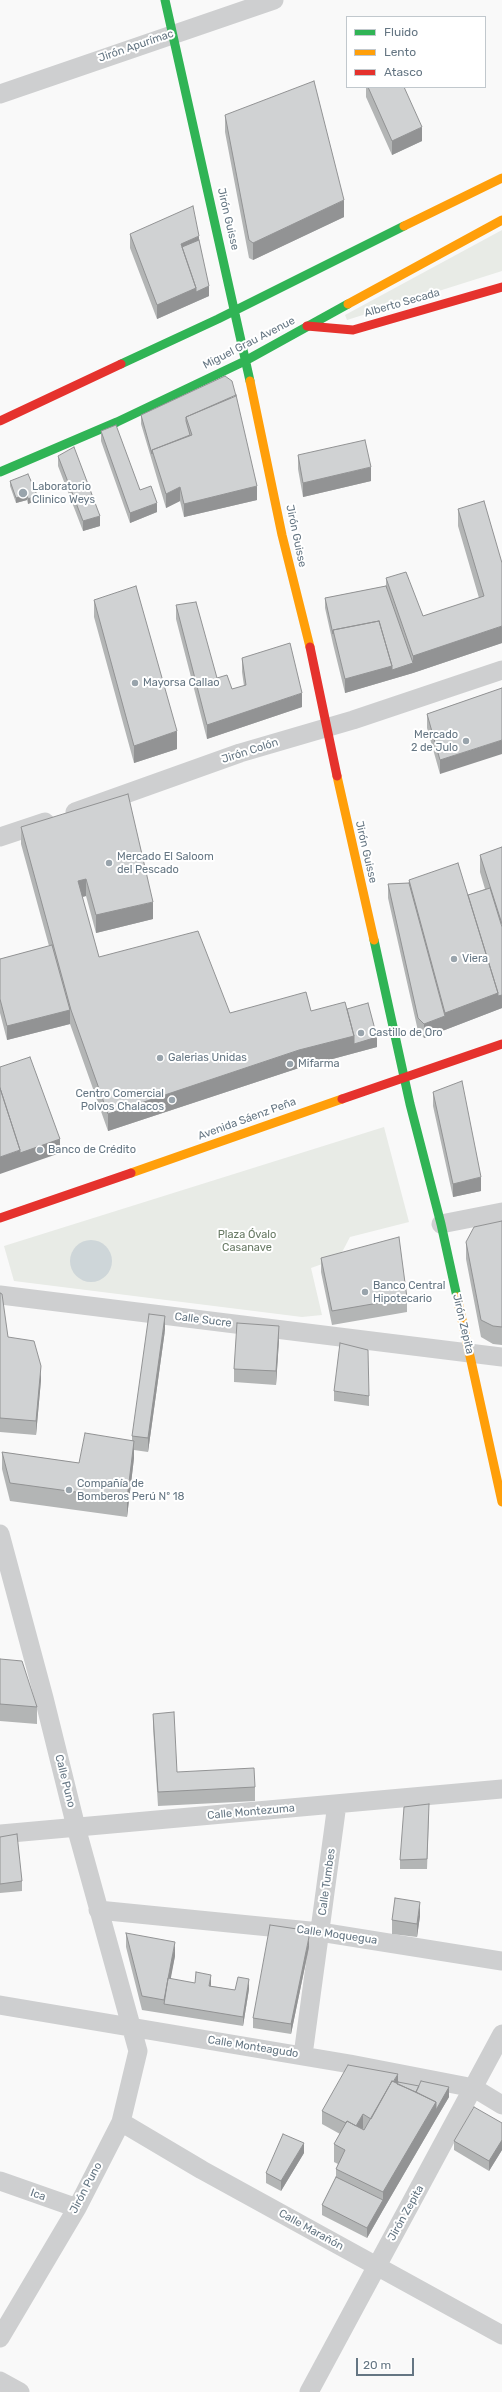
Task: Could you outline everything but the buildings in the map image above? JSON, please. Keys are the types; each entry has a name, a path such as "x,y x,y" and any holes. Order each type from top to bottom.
{"street":[{"name":"Jirón Guisse","path":"165,0 235,309 282,535 328,727 331,748 404,1077"},
{"name":"Jirón Apurímac","path":"0,94 172,33 274,0"},
{"path":"0,421 142,356 502,178"},
{"name":"Miguel Grau Avenue","path":"0,472 117,422 246,361 307,326 502,220"},
{"name":"Alberto Secada","path":"307,326 353,330 502,287"},
{"name":"Jirón Colón","path":"0,836 240,753 328,727 502,670"},
{"name":"Avenida Sáenz Peña","path":"0,1218 502,1044"},
{"name":"Jirón Zepita","path":"404,1077 441,1224 502,1502"},
{"path":"441,1224 502,1212"},
{"name":"Calle Sucre","path":"0,1295 502,1357"},
{"name":"Calle Puno","path":"0,1534 44,1698 98,1910 131,2026"},
{"name":"Calle Montezuma","path":"0,1834 502,1789"},
{"name":"Calle Tumbes","path":"303,2055 337,1804"},
{"name":"Calle Moquegua","path":"98,1910 320,1932 502,1961"},
{"name":"Calle Monteagudo","path":"0,2005 303,2055 474,2088 502,2105"},
{"name":"Jirón Puno","path":"0,2338 77,2208 121,2122 138,2051 131,2026"},
{"name":"Jirón Zepita","path":"309,2392 502,2034"},
{"name":"Calle Marañón","path":"121,2122 202,2170 502,2336"},
{"name":"Ica","path":"0,2181 77,2208"},
{"path":"0,2381 20,2392"}],"green space":[{"path":"502,230 502,271 347,320 345,315"},
{"name":"Plaza Óvalo Casanave","path":"384,1127 409,1222 350,1237 339,1258 311,1268 322,1315 302,1317 14,1281 4,1246"}],"shaded area":[{"path":"91,1240 106,1246 112,1261 106,1276 91,1282 76,1276 70,1261 76,1246"}],"traffic: fast":[{"path":"165,0 250,381"},
{"path":"121,364 218,319 404,226"},
{"path":"0,472 117,422 245,361 348,304"},
{"path":"374,940 410,1104 441,1224 457,1297"}],"traffic: slow":[{"path":"404,226 502,178"},
{"path":"348,304 502,220"},
{"path":"250,381 282,535 310,647"},
{"path":"337,776 374,940"},
{"path":"131,1173 342,1099"},
{"path":"457,1297 502,1502"}],"traffic: jam":[{"path":"307,326 353,330 502,287"},
{"path":"0,421 121,364"},
{"path":"310,647 337,776"},
{"path":"342,1099 502,1044"},
{"path":"0,1218 131,1173"}],"place":[{"name":"Laboratorio Clinico Weys","path":"23,493"},
{"name":"Mayorsa Callao","path":"135,683"},
{"name":"Mercado 2 de Julo","path":"466,741"},
{"name":"Mercado El Saloom del Pescado","path":"109,863"},
{"name":"Viera","path":"454,959"},
{"name":"Castillo de Oro","path":"361,1033"},
{"name":"Galerias Unidas","path":"160,1058"},
{"name":"Mifarma","path":"290,1064"},
{"name":"Centro Comercial Polvos Chalacos","path":"172,1100"},
{"name":"Banco de Crédito","path":"40,1150"},
{"name":"Banco Central Hipotecario","path":"365,1292"},
{"name":"Compañía de Bomberos Perú Nº 18","path":"69,1490"}]}
